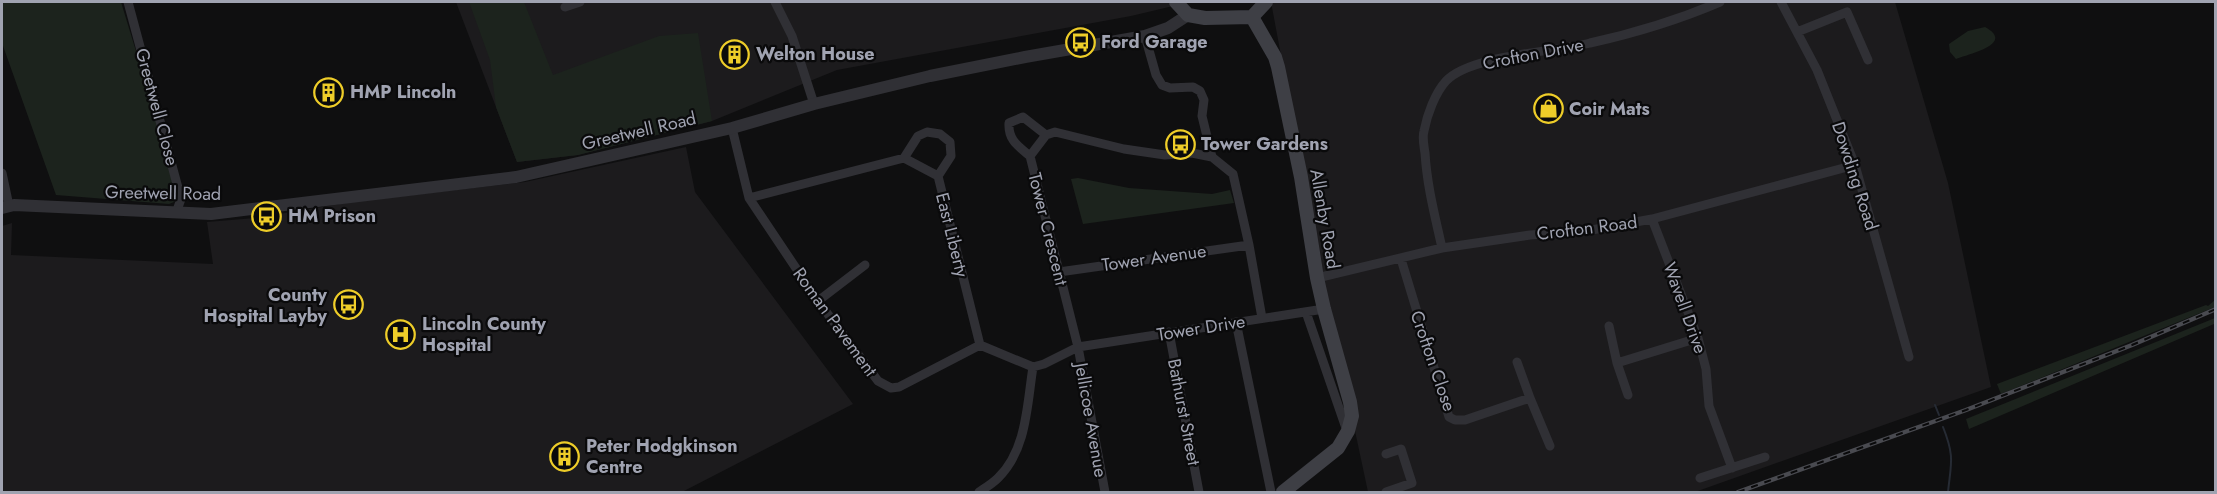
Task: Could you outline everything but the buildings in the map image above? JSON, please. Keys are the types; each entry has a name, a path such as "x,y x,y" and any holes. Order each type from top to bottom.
{"main road":[{"path":"1176,2 1188,15 1205,18 1252,17 1266,2"},
{"name":"Allenby Road","path":"1252,17 1275,57 1278,67 1301,177 1323,309 1350,402 1352,416 1347,432"},
{"path":"1283,492 1332,454 1347,432"}],"street":[{"name":"Greetwell Close","path":"128,2 181,199 176,213"},
{"path":"565,8 580,2"},
{"path":"775,2 792,36 814,104"},
{"name":"Crofton Drive","path":"1442,248 1426,181 1423,132 1432,103 1446,80 1467,67 1489,61 1580,46 1632,33 1686,17 1720,2"},
{"name":"Dowding Road","path":"1781,2 1818,69 1854,165 1909,357"},
{"path":"1797,32 1847,12 1868,60"},
{"name":"Greetwell Road","path":"5,207 211,214 516,177 732,128 814,104 982,65 1145,36 1168,28 1188,15"},
{"path":"1145,36 1156,75 1162,85 1170,88 1193,87 1200,91 1204,100 1202,117 1212,157"},
{"path":"1030,156 1012,141 1009,131 1009,123 1023,117 1046,135 1055,132 1125,149 1165,155 1192,153 1212,157 1233,174 1249,244 1262,318"},
{"name":"Roman Pavement","path":"732,128 749,198 818,301 878,381 891,388 907,384 980,345"},
{"path":"749,198 904,158 918,136 927,132 940,134 950,142 951,156 938,176"},
{"name":"Tower Crescent","path":"1046,135 1030,156 1078,347"},
{"name":"East Liberty","path":"904,158 938,176 980,345"},
{"name":"Crofton Road","path":"1317,278 1442,248 1530,235 1586,231 1652,219 1854,165"},
{"path":"2,173 5,207"},
{"name":"Wavell Drive","path":"1652,219 1698,338 1706,369 1709,406 1732,468"},
{"name":"Tower Avenue","path":"1059,272 1249,244"},
{"name":"Crofton Close","path":"1401,259 1449,417 1455,420 1465,420 1530,398"},
{"path":"818,301 865,265"},
{"name":"Tower Drive","path":"1078,347 1323,309"},
{"path":"1306,312 1347,432"},
{"path":"1236,322 1271,492"},
{"path":"1609,326 1617,363 1628,395"},
{"name":"Bathurst Street","path":"1169,332 1199,492"},
{"path":"1617,363 1698,338"},
{"path":"980,345 1033,367 1078,347"},
{"name":"Jellicoe Avenue","path":"1078,347 1105,492"},
{"path":"1517,362 1550,446"},
{"path":"979,492 998,478 1016,452 1033,367"},
{"path":"1386,454 1401,449 1412,483 1386,492"},
{"path":"1700,478 1765,457"}],"shaded area":[{"path":"2,2 121,2 181,199 169,204 56,195 2,43"},
{"path":"456,2 1190,2 1131,16 837,70 712,121 578,155 517,162"},
{"path":"469,2 524,2 553,75 659,36 698,33 712,121 578,155 517,162 496,107 490,60"},
{"path":"1271,2 1895,2 1948,183 1991,387 1695,492 1368,492 1324,285"},
{"path":"1985,27 1993,33 1995,38 1993,43 1987,48 1956,59 1950,52 1949,44 1968,31"},
{"name":"Lincoln County Hospital","path":"686,147 695,192 853,404 682,492 2,492 2,226 12,223 11,255 213,264 207,222 255,218 352,202 525,182"},
{"path":"1078,178 1129,188 1212,194 1230,190 1234,203 1083,224 1071,179"},
{"path":"2215,300 2215,307 2001,394 1997,384 2208,306"},
{"path":"2215,318 2214,324 1969,429 1966,419"}],"waterway":[{"path":"1935,405 1939,415"},
{"path":"1943,427 1951,453 1948,492"}],"railway":[{"path":"1738,492 1966,410 2132,345 2216,309"}],"place":[{"name":"Ford Garage","path":"1080,42"},
{"name":"Welton House","path":"735,54"},
{"name":"HMP Lincoln","path":"329,92"},
{"name":"Coir Mats","path":"1548,109"},
{"name":"Tower Gardens","path":"1180,144"},
{"name":"HM Prison","path":"267,216"},
{"name":"County Hospital Layby","path":"348,305"},
{"name":"Lincoln County Hospital","path":"401,334"},
{"name":"Peter Hodgkinson Centre","path":"565,456"}]}
